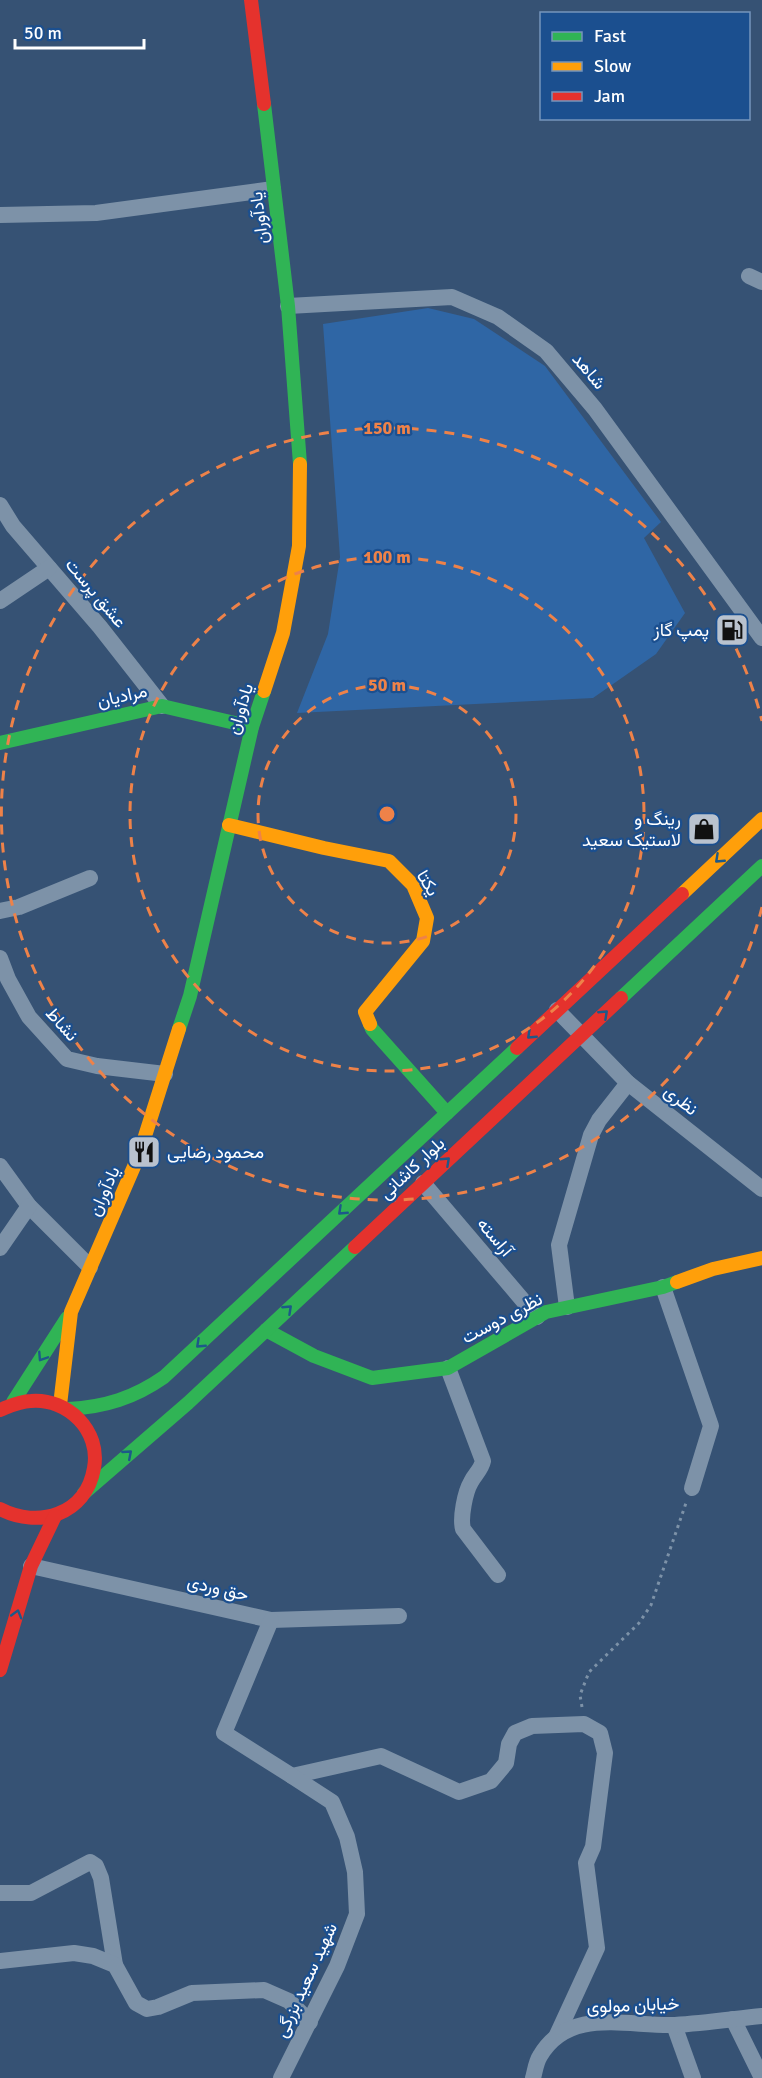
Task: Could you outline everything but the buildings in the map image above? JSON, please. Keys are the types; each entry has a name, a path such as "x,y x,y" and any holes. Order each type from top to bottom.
{"main road":[{"name":"یادآوران","path":"64,1407 71,1312 140,1155 190,996 252,727 283,633 299,546 300,461 288,306 251,0"},
{"name":"مرادیان","path":"0,743 162,706 252,727"},
{"name":"بلوار کاشانی","path":"13,1402 32,1399 51,1401 64,1407 93,1408 119,1403 143,1393 164,1377 762,819"},
{"name":"یکتا","path":"229,825 389,861 413,885 427,918 423,941 365,1012 372,1029 447,1113"},
{"name":"بلوار کاشانی","path":"55,1516 71,1507 84,1493 188,1403 762,866"},
{"name":"نظری دوست","path":"266,1330 314,1356 372,1378 448,1368 546,1312 663,1287 713,1269 762,1258"},
{"path":"0,1410 13,1402 71,1312"},
{"path":"64,1407 82,1422 91,1438 95,1457 92,1475 84,1493"},
{"path":"0,1509 27,1519 36,1520 55,1516"},
{"path":"0,1670 31,1566 55,1516"}],"street":[{"path":"0,215 96,213 273,189"},
{"name":"شاهد","path":"288,306 452,297 498,317 508,324 546,351 595,409 762,638"},
{"name":"عشق پرست","path":"0,505 13,526 100,627 162,706"},
{"path":"0,601 49,568"},
{"path":"0,911 19,907 90,878"},
{"name":"نشاط","path":"0,958 8,979 29,1017 67,1059 97,1066 165,1074"},
{"name":"نظری","path":"557,1011 628,1083 762,1189"},
{"path":"567,1307 559,1245 591,1135 599,1120 628,1083"},
{"path":"0,1166 29,1206 90,1268"},
{"name":"آراسته","path":"423,1183 537,1317"},
{"path":"0,1248 29,1206"},
{"path":"663,1287 711,1426 692,1488"},
{"path":"448,1368 483,1461 481,1468 469,1484 461,1521 463,1529 498,1575"},
{"name":"حق وردی","path":"31,1566 271,1620 399,1616"},
{"name":"شهید سعید بزرگی","path":"271,1620 224,1733 332,1802 348,1837 355,1872 357,1914 337,1966 281,2078"},
{"path":"292,1776 381,1756 459,1792 491,1781 506,1763 509,1744 515,1732 532,1726 584,1724 600,1732 605,1754 593,1847 586,1863 597,1947 556,2037"},
{"path":"0,1893 31,1893 90,1862 96,1866 101,1878 115,1965 136,2002 147,2009 158,2007 192,1992 264,1990 289,2001 310,2022"},
{"path":"0,1961 74,1953 93,1956 115,1965"},
{"name":"خیابان مولوی","path":"533,2078 539,2057 556,2037 586,2023 674,2025 762,2016"},
{"path":"733,2019 762,2078"},
{"path":"674,2025 693,2078"}],"path":[{"path":"584,1724 580,1695 589,1672 639,1623 651,1605 692,1488"}],"shaded area":[{"path":"428,308 474,319 545,366 661,522 644,538 685,613 656,654 593,698 297,713 328,634 340,557 323,324"}],"traffic: fast":[{"path":"264,104 288,306 300,464"},
{"path":"179,1029 190,996 252,727 264,691"},
{"path":"0,743 162,706 252,727"},
{"path":"621,998 762,866"},
{"path":"370,1024 447,1113"},
{"path":"68,1409 107,1404 142,1391 164,1377 517,1048"},
{"path":"84,1493 188,1403 355,1247"},
{"path":"266,1330 314,1356 372,1378 448,1368 546,1312 677,1282"},
{"path":"13,1402 67,1318"}],"traffic: slow":[{"path":"264,691 283,633 299,546 300,464"},
{"path":"682,894 762,819"},
{"path":"229,825 389,861 413,885 427,918 423,941 365,1012 370,1024"},
{"path":"60,1405 71,1312 139,1155 179,1029"},
{"path":"677,1282 713,1269 762,1258"}],"traffic: jam":[{"path":"251,0 264,104"},
{"path":"517,1048 682,894"},
{"path":"355,1247 621,998"},
{"path":"0,1410 27,1401 57,1405 69,1411 87,1430 95,1454 89,1484 71,1507 58,1514 30,1518 0,1509"},
{"path":"0,1670 31,1566 55,1516"}],"place":[{"name":"پمپ گاز","path":"732,630"},
{"name":"رینگ و لاستیک سعید","path":"704,829"},
{"name":"محمود رضایی","path":"144,1152"}]}
